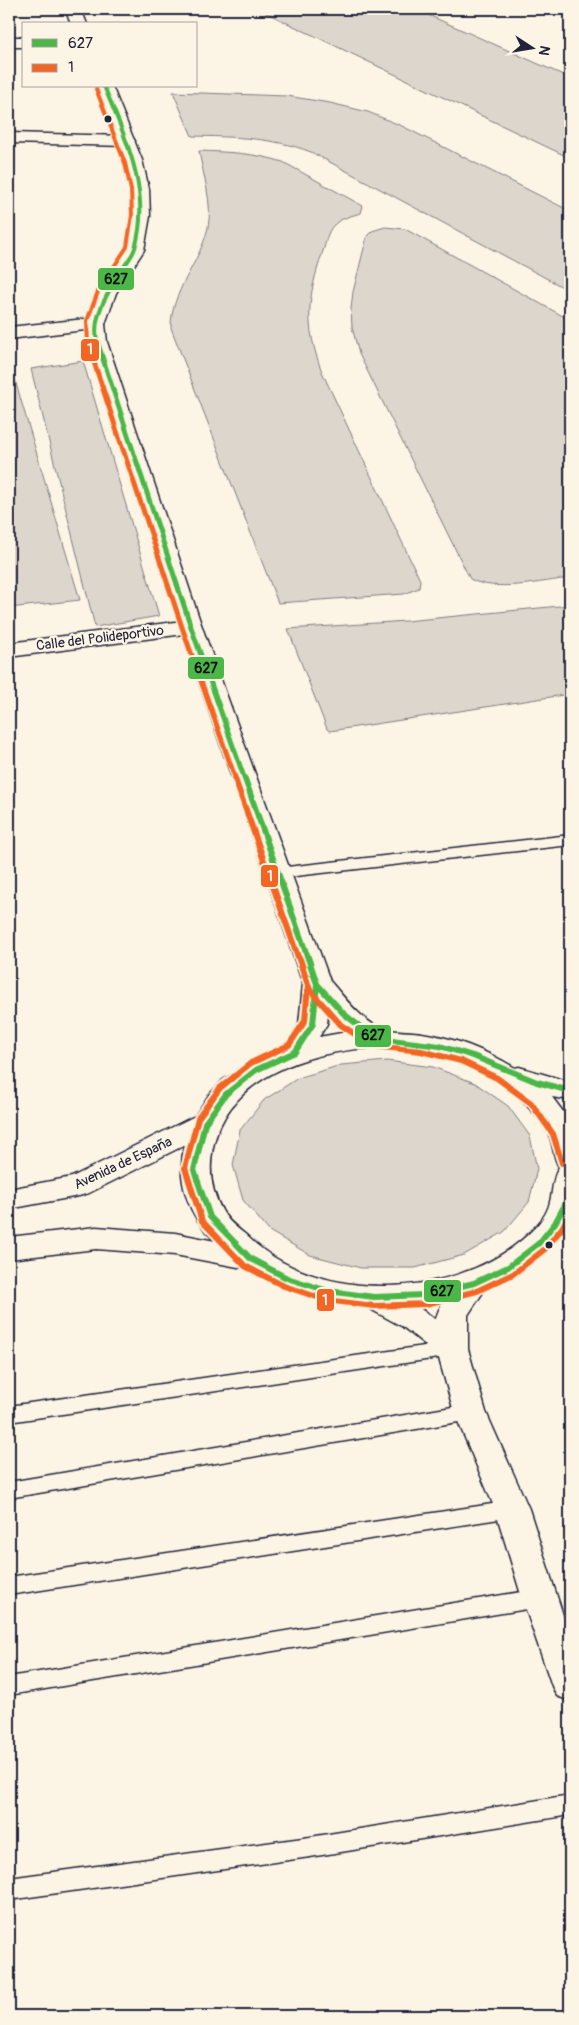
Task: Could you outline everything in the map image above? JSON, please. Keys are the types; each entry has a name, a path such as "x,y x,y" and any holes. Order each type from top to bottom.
{"street":[{"path":"73,9 78,22"},
{"path":"9,42 22,42"},
{"path":"105,88 133,160 140,189 141,216 135,250 107,293 95,324 97,342 191,627 318,984 347,1019 378,1039"},
{"path":"9,138 126,141"},
{"path":"9,332 95,324"},
{"name":"Calle del Polideportivo","path":"9,650 191,627"},
{"path":"295,1052 313,1024 318,984"},
{"path":"251,1259 210,1218 194,1170 205,1124 226,1094 256,1070 295,1052 336,1042 378,1039 422,1042 464,1053 502,1070 553,1088 570,1091"},
{"path":"502,1070 537,1097 561,1130 570,1161"},
{"name":"Avenida de España","path":"9,1199 79,1186 205,1124"},
{"path":"9,1248 96,1238 175,1244 251,1259 287,1278 328,1291 374,1298 425,1295 474,1283 508,1267 539,1243 555,1223 568,1202 570,1174"},
{"path":"474,1283 452,1314 452,1349 470,1412 512,1509 539,1598 570,1686"},
{"path":"374,1298 414,1319 452,1349"}],"lane":[{"path":"278,873 570,840"},
{"path":"9,1414 452,1349"},
{"path":"9,1490 470,1412"},
{"path":"9,1586 512,1509"},
{"path":"9,1686 539,1598"},
{"path":"9,1889 310,1847 570,1805"}],"shaded area":[{"path":"258,9 415,9 570,78 570,158"},
{"path":"173,92 287,96 368,112 402,126 570,211 570,291 311,152 282,143 192,136"},
{"path":"199,151 252,155 283,162 363,206 361,213 339,221 329,231 311,297 310,325 312,339 322,372 420,580 419,588 404,594 278,603 171,328 175,302 199,252 208,227 207,189"},
{"path":"385,227 405,229 570,320 570,578 505,586 480,583 470,579 359,354 352,327 351,309 353,292 367,236 372,231"},
{"path":"83,361 159,616 95,627 31,369"},
{"path":"10,363 80,600 9,608"},
{"path":"570,605 570,694 330,731 327,729 288,629 406,621"},
{"path":"387,1061 433,1067 475,1083 508,1106 530,1136 537,1169 529,1202 504,1232 464,1255 415,1268 361,1268 310,1255 269,1231 243,1200 233,1165 240,1130 264,1100 298,1078 341,1065"}],"transit line":[{"name":"627","path":"105,88 133,160 140,189 141,216 135,250 107,293 95,324 97,342 191,627 317,984 351,1020 376,1037 390,1041 440,1046 473,1056 537,1082 570,1091"},
{"name":"1","path":"96,89 125,163 131,190 132,215 127,247 99,289 87,321 88,344 183,630 308,985 305,1021 289,1045 251,1063 220,1088 198,1118 185,1168 202,1221 245,1266 284,1286 326,1300 374,1306 426,1304 477,1291 513,1274 545,1249 562,1228 570,1213"},
{"name":"627","path":"295,1052 313,1024 317,984 307,954"},
{"name":"1","path":"300,959 310,990 341,1025 373,1046 421,1051 461,1061 497,1078 531,1103 553,1134 562,1163"},
{"name":"627","path":"295,1052 256,1070 226,1094 205,1123 194,1170 210,1217 251,1259 287,1278 328,1291 374,1297 425,1295 474,1283 508,1267 539,1243 555,1223 566,1203"}]}
